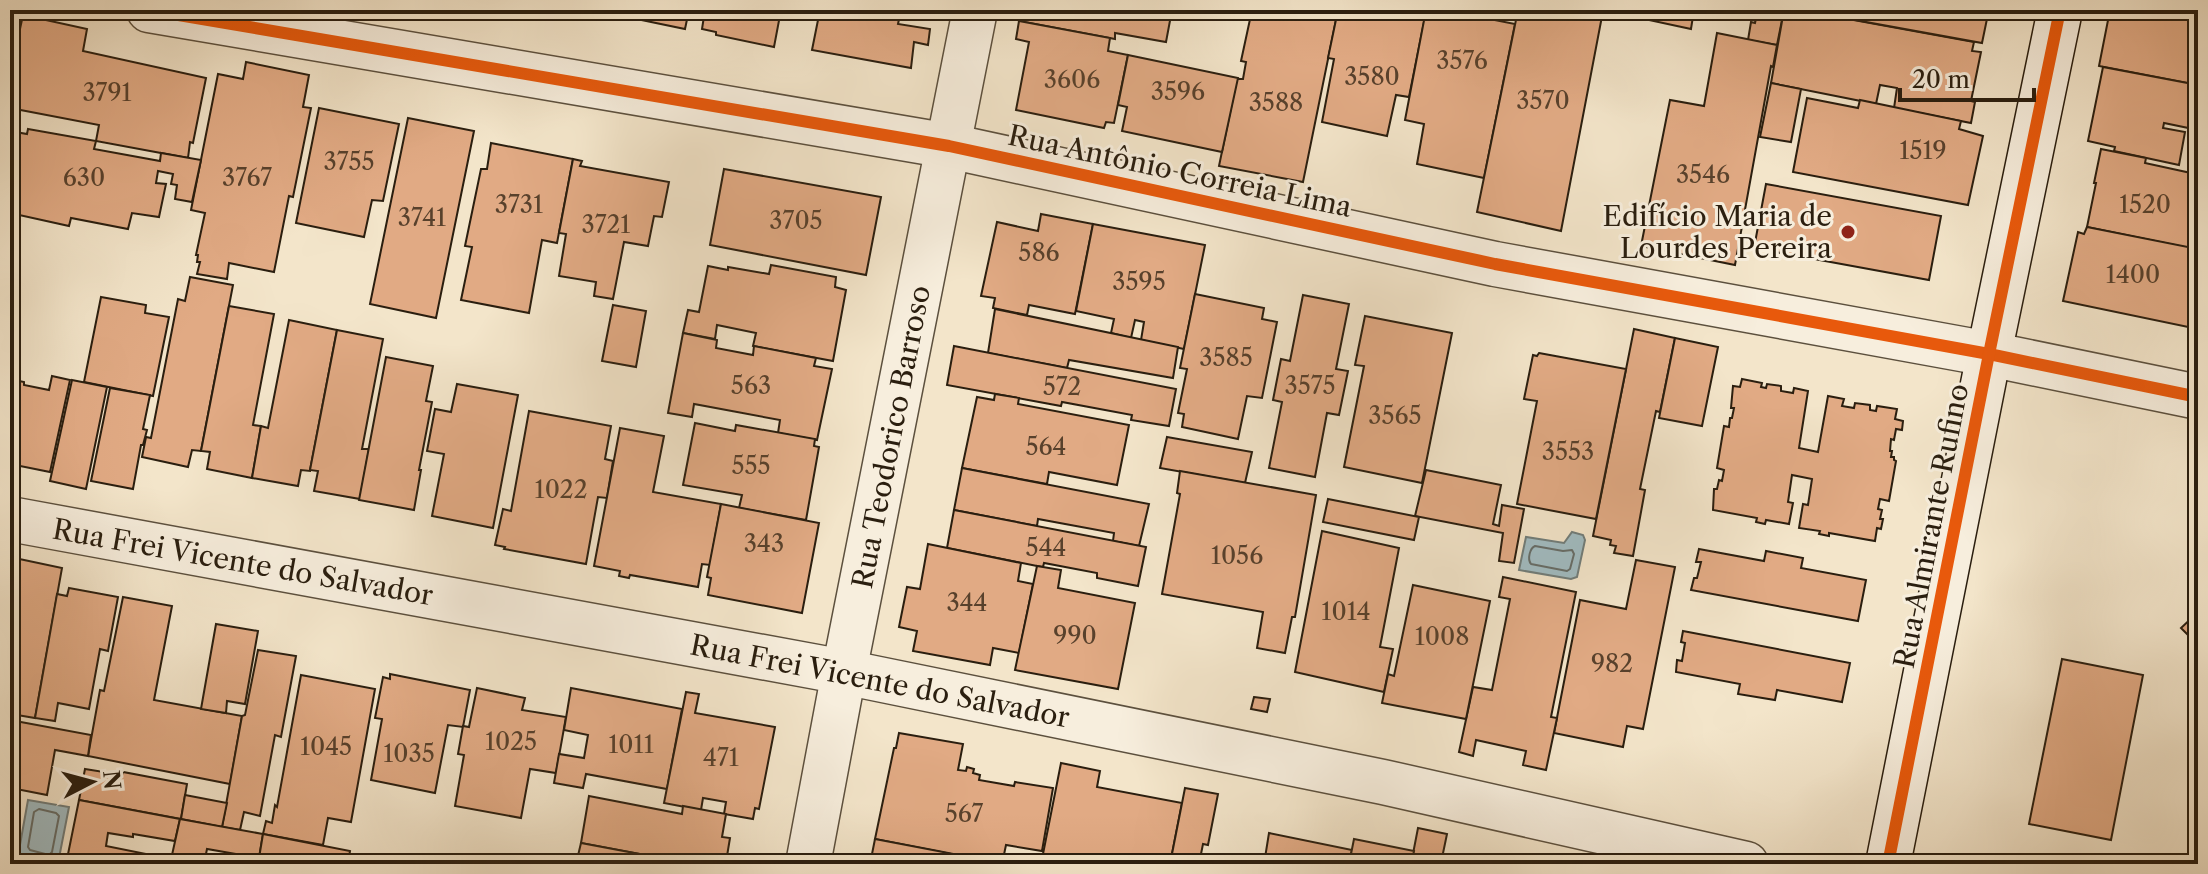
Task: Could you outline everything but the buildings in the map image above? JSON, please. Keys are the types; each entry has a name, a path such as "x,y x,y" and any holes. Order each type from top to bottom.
{"street":[{"name":"Rua Antônio Correia Lima","path":"149,10 949,146 1495,264 1989,354 2198,397"},
{"name":"Rua Teodorico Barroso","path":"808,864 975,10"},
{"name":"Rua Almirante Rufino","path":"1888,864 2060,10"},
{"name":"Rua Frei Vicente do Salvador","path":"10,519 844,672 1383,782 1746,864"}],"water":[{"path":"1572,532 1583,535 1585,540 1577,577 1571,579 1519,570 1526,537 1564,543"},
{"path":"28,800 69,807 58,863 18,856"}],"cycle path":[{"path":"149,10 949,146 1495,264 1989,354 2198,397"},
{"path":"1888,864 2060,10"}],"place":[{"name":"Edifício Maria de Lourdes Pereira","path":"1848,232"}]}
